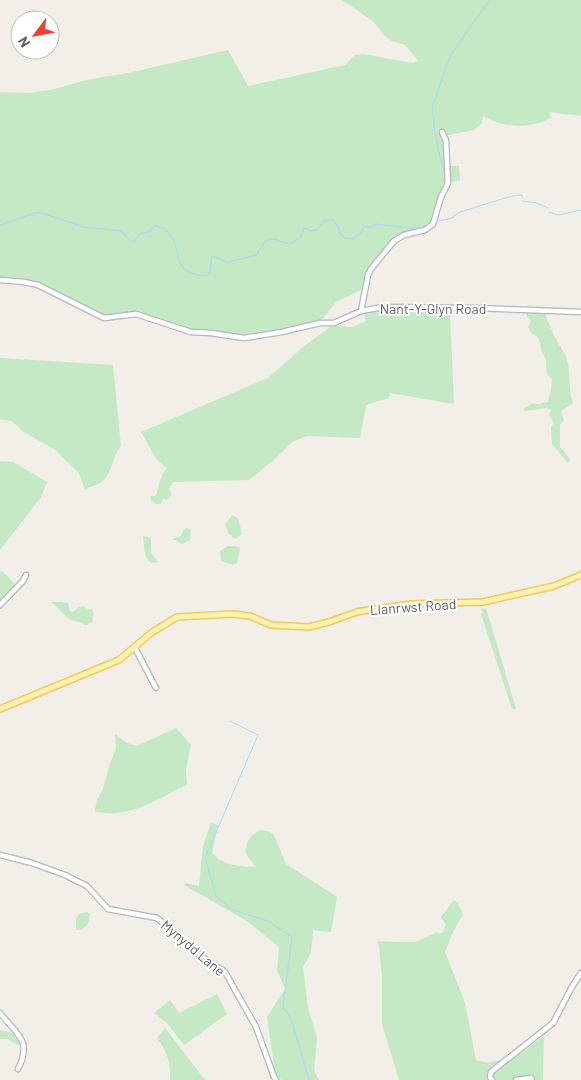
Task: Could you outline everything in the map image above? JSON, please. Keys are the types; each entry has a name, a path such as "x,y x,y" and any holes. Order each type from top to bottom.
{"main road":[{"name":"Llanrwst Road","path":"0,708 119,660 170,620 188,615 240,614 271,625 309,627 357,612 374,609 412,604 483,602 554,586 581,574"}],"street":[{"path":"361,311 371,269 394,241 404,234 425,230 434,224 441,197 448,183 446,141 442,132"},
{"name":"Nant-Y-Glyn Road","path":"0,280 38,285 104,318 136,314 191,332 244,338 320,323 334,323 361,311 383,306 581,312"},
{"path":"0,605 23,581 26,574"},
{"path":"135,648 156,688"},
{"name":"Mynydd Lane","path":"0,855 65,875 87,886 108,909 157,918 201,956 225,972 256,1027 276,1080"},
{"path":"492,1080 490,1078 491,1072 553,1024 581,973"},
{"path":"0,1013 17,1032 23,1044 24,1055 18,1069"},
{"path":"516,1080 531,1078 532,1080"}],"green space":[{"path":"342,0 581,0 581,116 549,112 551,118 543,122 517,126 499,123 483,116 482,123 474,130 448,135 449,138 446,138 446,166 459,166 460,180 448,183 433,224 415,232 409,231 397,235 391,240 368,269 363,289 336,302 321,321 280,331 245,336 192,330 148,315 130,312 101,314 35,282 18,279 0,281 0,92 29,93 50,90 91,79 128,73 228,50 248,86 345,65 355,55 363,54 412,63 419,61 405,45 392,41 384,35 373,21"},
{"path":"527,305 534,311 537,306 544,307 547,319 567,360 573,403 561,411 564,420 560,424 560,447 571,460 568,463 552,444 551,427 554,423 549,415 551,410 547,408 524,411 524,408 534,403 548,402 552,379 547,373 546,360 542,353 539,338 531,333 528,327 531,321 527,316"},
{"path":"386,307 387,310 450,313 454,404 390,393 389,398 366,405 360,438 307,436 292,442 249,480 173,482 169,488 172,495 166,500 163,498 161,504 156,504 151,500 150,496 157,494 160,480 167,468 157,460 141,432 268,378 304,346 333,325 352,327 366,321 363,310"},
{"path":"0,358 113,365 121,446 104,480 85,489 79,473 54,449 22,431 11,421 0,419"},
{"path":"0,461 13,462 47,482 41,497 0,550"},
{"path":"232,515 238,518 242,534 236,539 229,534 225,525"},
{"path":"186,528 191,530 190,540 182,544 172,539 181,536"},
{"path":"143,536 151,538 151,553 158,562 151,563 146,557"},
{"path":"228,546 240,548 237,563 233,565 221,561 220,551"},
{"path":"1,570 17,586 0,605 0,572"},
{"path":"51,602 68,603 70,611 73,612 79,607 84,606 86,610 92,609 94,614 93,622 86,625 69,619"},
{"path":"486,608 516,709 512,709 481,614 483,612 482,609"},
{"path":"176,728 191,745 186,769 187,784 154,802 131,810 119,813 95,811 97,800 103,789 116,749 115,734 127,743 137,746"},
{"path":"211,823 218,825 212,853 221,861 255,867 246,853 247,842 260,830 270,832 274,835 286,864 337,897 331,932 313,930 311,953 303,967 308,1008 317,1038 314,1070 319,1080 281,1080 275,1073 267,1017 285,989 277,970 279,947 247,921 184,885 186,883 199,886 203,846"},
{"path":"454,900 463,914 445,952 465,1003 476,1060 488,1063 518,1055 544,1036 543,1080 399,1080 382,1024 382,974 378,941 416,942 437,932 438,934 443,932 446,925 441,917"},
{"path":"87,912 90,914 88,924 82,930 76,930 76,919 79,914"},
{"path":"217,994 227,1014 184,1045 167,1023 154,1013 170,1000 179,1013"},
{"path":"165,1028 205,1080 170,1080 168,1057 157,1038"},
{"path":"0,1030 12,1033 20,1040 21,1044 18,1045 7,1039 0,1039"}],"waterway":[{"path":"442,165 435,134 432,108 451,54 490,0"},
{"path":"439,221 452,218 460,212 512,196 522,195 522,197"},
{"path":"522,201 537,203 548,208"},
{"path":"549,212 558,215 581,210"},
{"path":"0,225 38,212 84,227 121,231 130,241 135,241 140,234 149,232 155,226 164,228 172,238 184,269 196,275 207,276 210,271 212,256 228,262 257,255 264,242 268,240 274,239 290,244 300,238 304,228 311,231 317,230 328,220 334,220 340,234 345,238 353,239 359,235 364,227 372,227 376,224 417,229 428,225"},
{"path":"230,721 258,735 205,858 216,896 231,909 268,921 292,937 283,1007 291,1018 309,1080"}]}
